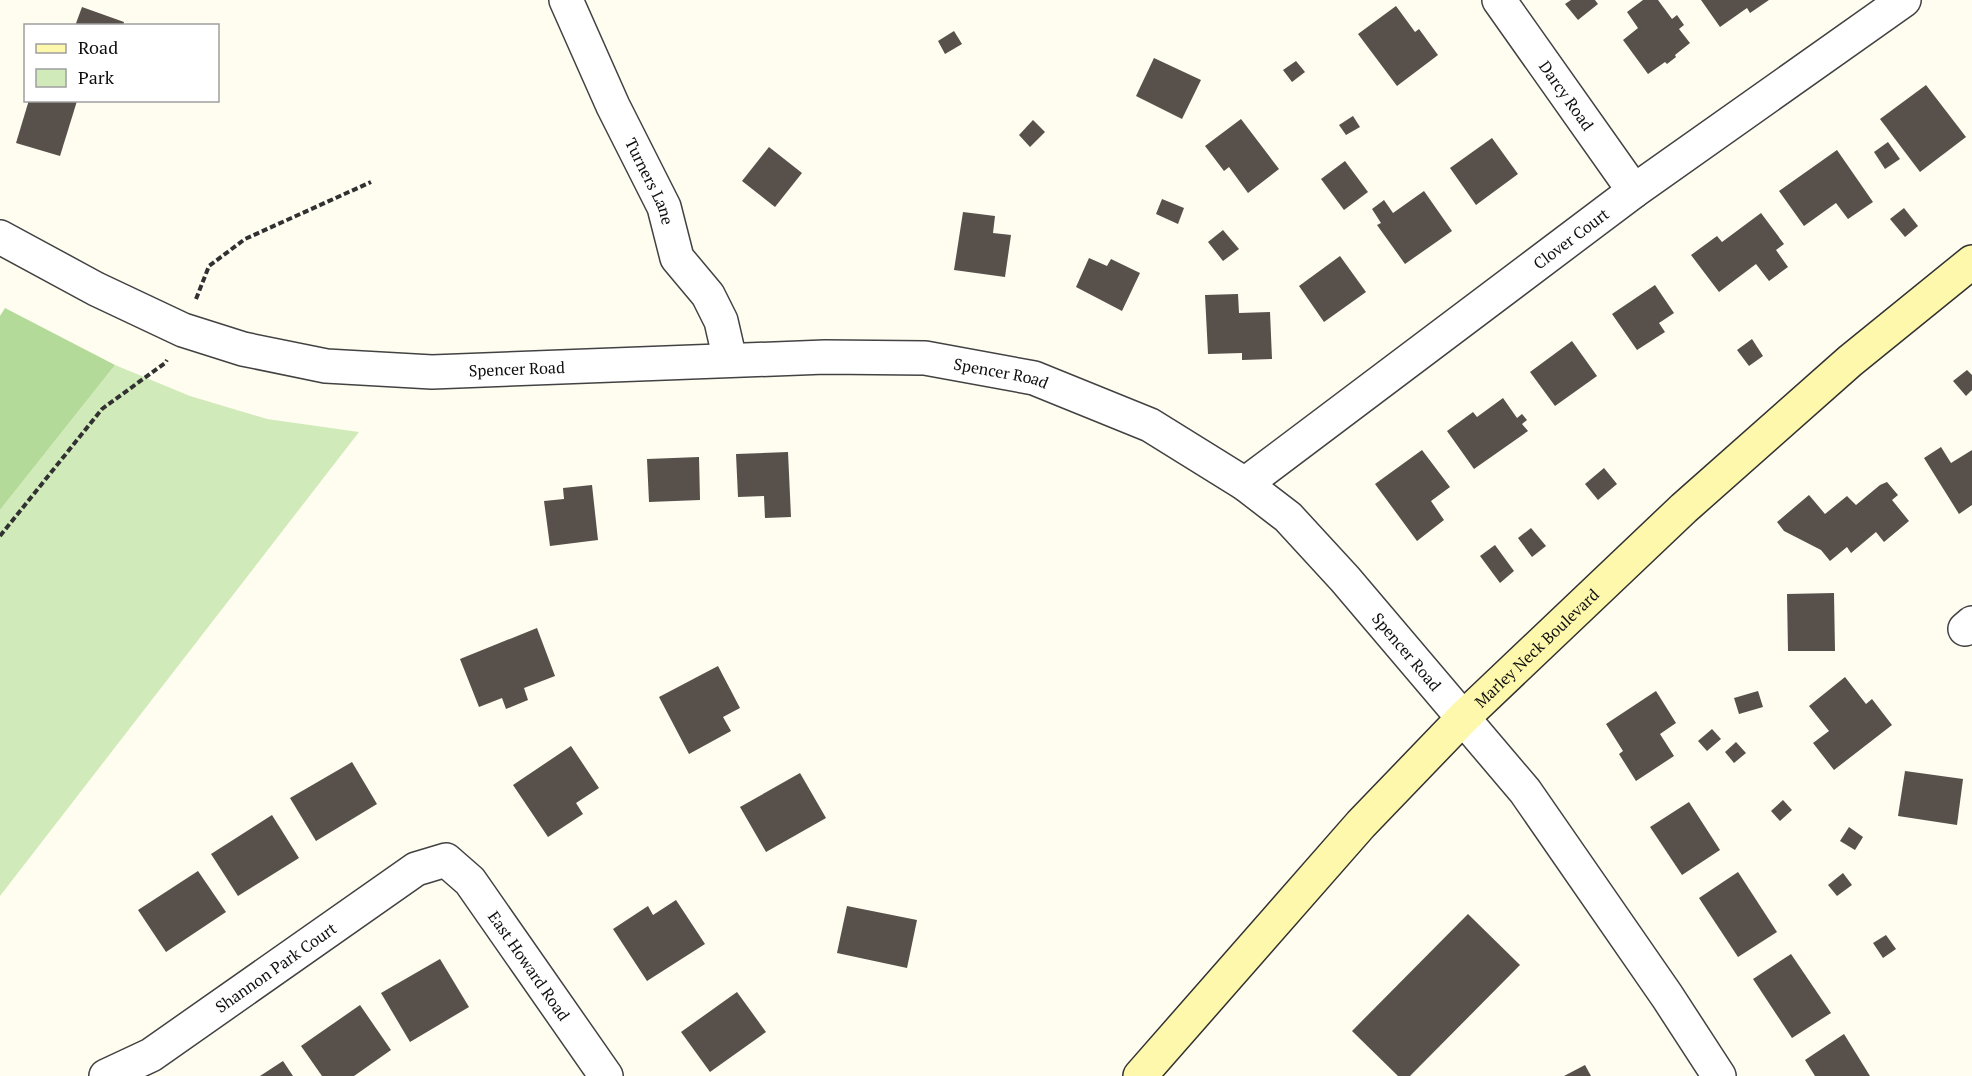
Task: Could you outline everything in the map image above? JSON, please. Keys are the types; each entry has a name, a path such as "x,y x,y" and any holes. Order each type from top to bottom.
{"main road":[{"name":"Marley Neck Boulevard","path":"1140,1076 1354,833 1464,717 1684,508 1850,361 1972,262"}],"street":[{"name":"Turners Lane","path":"566,0 613,106 664,207 677,258 708,296 721,321 730,360"},
{"name":"Darcy Road","path":"1499,0 1634,191"},
{"name":"Clover Court","path":"1245,484 1634,191 1904,0"},
{"name":"Spencer Road","path":"0,237 77,280 183,330 243,349 338,367 432,372 825,357 925,358 1034,378 1150,424 1245,484 1288,517 1345,579 1525,791 1719,1076"},
{"name":"Shannon Park Court","path":"106,1076 151,1055 416,869 446,861"},
{"name":"East Howard Road","path":"446,861 470,881 606,1076"}],"path":[{"path":"0,536 102,409 165,363 183,330 209,266 245,239 371,182"}],"green space":[{"path":"5,308 115,365 0,510 0,316"},
{"path":"115,365 190,396 267,419 359,432 0,896 0,510"}],"building":[{"path":"1571,0 1595,0 1598,4 1578,20 1565,4"},
{"path":"1643,0 1658,0 1672,19 1677,15 1684,25 1679,29 1690,43 1667,64 1665,62 1648,74 1623,40 1638,28 1627,12"},
{"path":"1701,0 1769,0 1750,13 1747,8 1720,27"},
{"path":"1396,6 1415,32 1419,29 1438,55 1397,86 1358,34"},
{"path":"82,7 124,22 124,24 76,24"},
{"path":"954,31 962,44 945,54 938,41"},
{"path":"1154,58 1201,80 1182,119 1136,96"},
{"path":"1296,61 1305,72 1292,82 1283,70"},
{"path":"1926,85 1966,137 1920,172 1880,119"},
{"path":"28,102 77,102 60,156 16,143"},
{"path":"1353,116 1360,127 1346,135 1339,125"},
{"path":"1241,119 1279,169 1248,193 1229,167 1224,171 1205,146"},
{"path":"1033,120 1045,132 1030,147 1019,135"},
{"path":"1492,138 1518,174 1476,205 1450,168"},
{"path":"1888,142 1900,159 1885,169 1874,152"},
{"path":"769,147 802,173 775,207 742,181"},
{"path":"1837,150 1873,202 1848,219 1836,203 1804,226 1779,191"},
{"path":"1345,161 1368,192 1344,210 1321,179"},
{"path":"1424,191 1452,231 1405,264 1377,225 1381,223 1372,209 1384,200 1393,213"},
{"path":"1162,199 1184,208 1178,224 1156,214"},
{"path":"1904,208 1918,226 1905,237 1890,219"},
{"path":"963,212 995,216 993,233 1011,235 1005,277 954,270"},
{"path":"1761,213 1784,244 1776,250 1788,267 1769,281 1756,264 1719,292 1691,255 1717,236 1722,242"},
{"path":"1223,230 1239,249 1223,261 1208,242"},
{"path":"1340,256 1366,292 1324,322 1299,286"},
{"path":"1089,258 1107,266 1111,259 1140,273 1122,311 1076,287"},
{"path":"1655,285 1674,313 1659,323 1665,332 1637,350 1612,314"},
{"path":"1238,294 1239,313 1270,312 1272,359 1242,360 1242,353 1208,354 1205,295"},
{"path":"1752,339 1763,356 1749,366 1737,350"},
{"path":"1572,341 1597,376 1555,406 1530,372"},
{"path":"1967,370 1972,375 1972,390 1966,396 1953,381"},
{"path":"1503,398 1517,418 1522,414 1527,420 1522,424 1528,431 1474,469 1447,431 1473,412 1477,417"},
{"path":"1941,447 1951,463 1972,450 1972,505 1959,514 1924,458"},
{"path":"1422,450 1450,487 1431,501 1444,520 1417,541 1375,484"},
{"path":"788,452 791,517 765,518 764,496 738,497 736,454"},
{"path":"699,457 700,500 649,502 647,459"},
{"path":"1604,468 1617,484 1598,500 1585,484"},
{"path":"1887,482 1898,495 1892,500 1909,521 1884,542 1876,532 1851,553 1847,547 1830,561 1821,550 1784,531 1777,522 1809,495 1825,514 1847,496 1856,505"},
{"path":"592,485 598,540 550,546 544,501 564,499 563,488"},
{"path":"1531,528 1546,546 1532,557 1518,538"},
{"path":"1495,545 1514,571 1500,583 1480,556"},
{"path":"1834,593 1835,651 1788,651 1787,594"},
{"path":"537,628 555,676 524,688 528,700 506,709 502,698 479,707 460,659"},
{"path":"718,666 740,708 723,717 731,731 689,754 659,697"},
{"path":"1845,677 1866,704 1872,699 1892,725 1834,770 1813,743 1829,731 1809,706"},
{"path":"1656,691 1676,723 1660,734 1674,756 1636,781 1619,754 1623,751 1606,724"},
{"path":"1758,691 1763,707 1739,714 1734,698"},
{"path":"1712,729 1721,739 1707,751 1698,741"},
{"path":"1736,742 1746,753 1734,763 1725,752"},
{"path":"571,746 599,788 576,803 583,814 548,837 513,785"},
{"path":"352,762 377,804 316,841 290,798"},
{"path":"1905,771 1963,779 1957,825 1898,816"},
{"path":"800,773 826,818 766,852 740,807"},
{"path":"1783,800 1792,810 1780,821 1771,811"},
{"path":"1689,802 1720,850 1682,875 1650,827"},
{"path":"272,815 299,858 238,896 211,854"},
{"path":"1849,827 1863,837 1855,850 1840,841"},
{"path":"198,871 226,912 166,952 138,910"},
{"path":"1738,872 1777,932 1738,957 1699,898"},
{"path":"1843,873 1852,885 1837,896 1828,885"},
{"path":"676,900 705,944 647,981 613,929 648,906 653,915"},
{"path":"847,906 917,920 907,968 837,953"},
{"path":"1468,914 1520,965 1410,1076 1398,1076 1352,1031"},
{"path":"1886,935 1896,949 1883,958 1873,943"},
{"path":"1791,954 1831,1013 1792,1038 1753,979"},
{"path":"440,959 469,1007 410,1042 381,993"},
{"path":"737,992 766,1032 710,1072 681,1032"},
{"path":"360,1005 391,1050 354,1076 322,1076 301,1046"},
{"path":"1844,1034 1870,1076 1815,1076 1805,1060"},
{"path":"283,1061 293,1076 260,1076"},
{"path":"1585,1065 1591,1076 1564,1076"}]}
